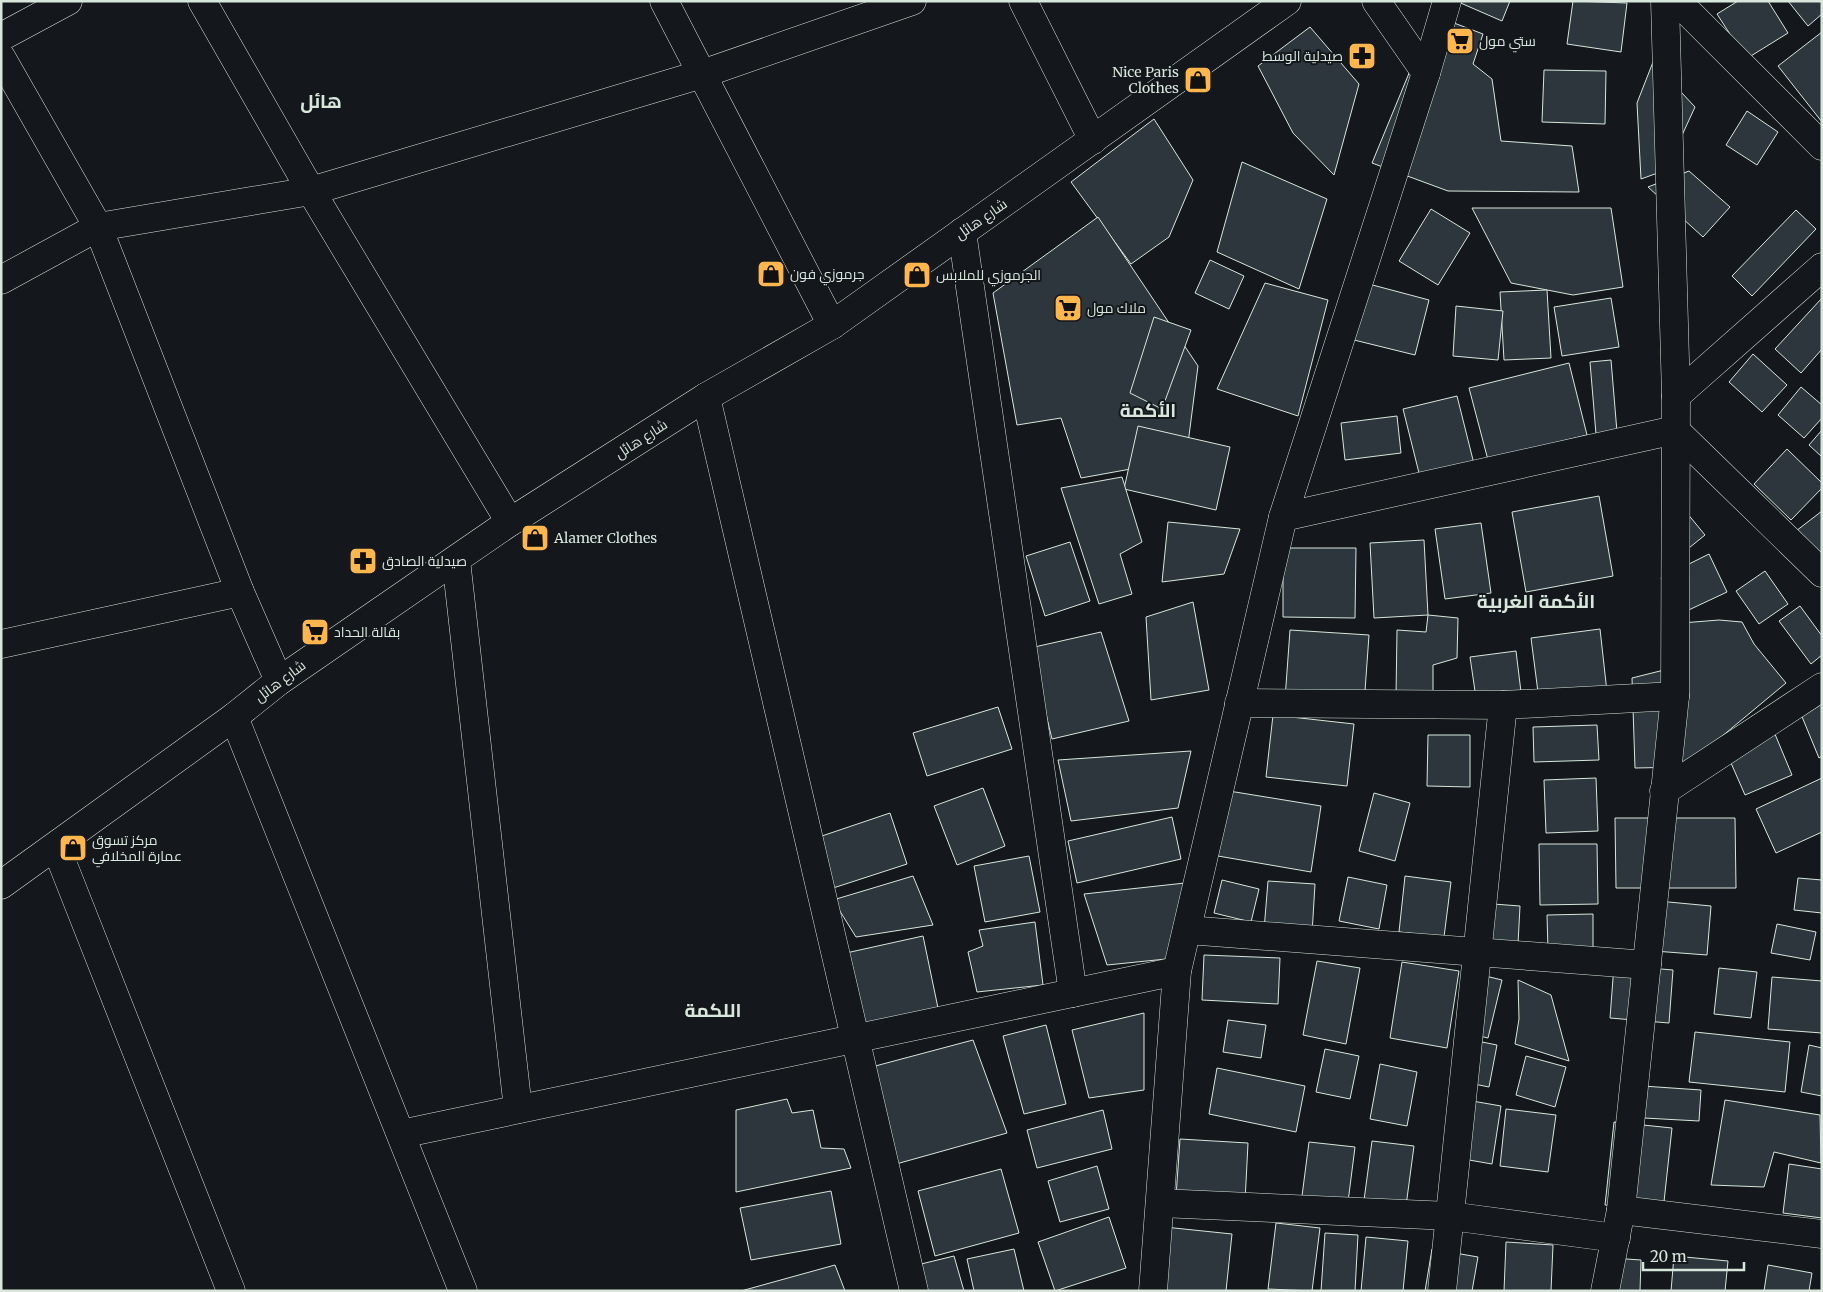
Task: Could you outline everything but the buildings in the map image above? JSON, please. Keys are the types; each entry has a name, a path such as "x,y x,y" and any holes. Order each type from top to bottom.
{"street":[{"path":"1,37 68,1"},
{"path":"202,1 311,190 510,522"},
{"path":"664,1 832,325"},
{"path":"1,280 98,227 311,190 702,74 912,1"},
{"path":"1023,1 1093,140"},
{"name":"شارع هائل","path":"1,885 234,717 279,681 510,522 706,397 832,325 1287,1"},
{"path":"1376,1 1426,72"},
{"path":"1153,1291 1177,971 1282,517 1448,1"},
{"path":"1605,1291 1621,1210 1674,696 1676,396 1665,1"},
{"path":"1677,1 1822,146"},
{"path":"1,56 98,227 240,592 279,681"},
{"path":"962,232 1073,993"},
{"path":"1676,396 1822,267"},
{"path":"706,397 914,1291"},
{"path":"1282,517 1675,430"},
{"path":"1675,430 1822,573"},
{"path":"456,560 518,1109"},
{"path":"1,644 240,592"},
{"path":"1664,791 1822,687"},
{"path":"1239,704 1503,705 1674,696"},
{"path":"1442,1291 1503,705"},
{"path":"234,717 463,1291"},
{"path":"56,847 231,1291"},
{"path":"1187,930 1646,965"},
{"path":"401,1134 1177,971"},
{"path":"1160,1203 1450,1216 1616,1238"},
{"path":"1621,1210 1822,1234"}],"place":[{"name":"ستي مول","path":"1460,41"},
{"name":"صيدلية الوسط","path":"1362,56"},
{"name":"Nice Paris Clothes","path":"1198,80"},
{"name":"جرموزي فون","path":"771,274"},
{"name":"الجرموزي للملابس","path":"917,275"},
{"name":"ملاك مول","path":"1068,308"},
{"name":"Alamer Clothes","path":"535,538"},
{"name":"صيدلية الصادق","path":"363,561"},
{"name":"بقالة الحداد","path":"315,632"},
{"name":"مركز تسوق عمارة المخلافي","path":"73,848"}],"district":[{"name":"هائل","path":"321,101"},
{"name":"الأكمة","path":"1148,410"},
{"name":"الأكمة الغربية","path":"1536,601"},
{"name":"اللكمة","path":"713,1010"}]}
